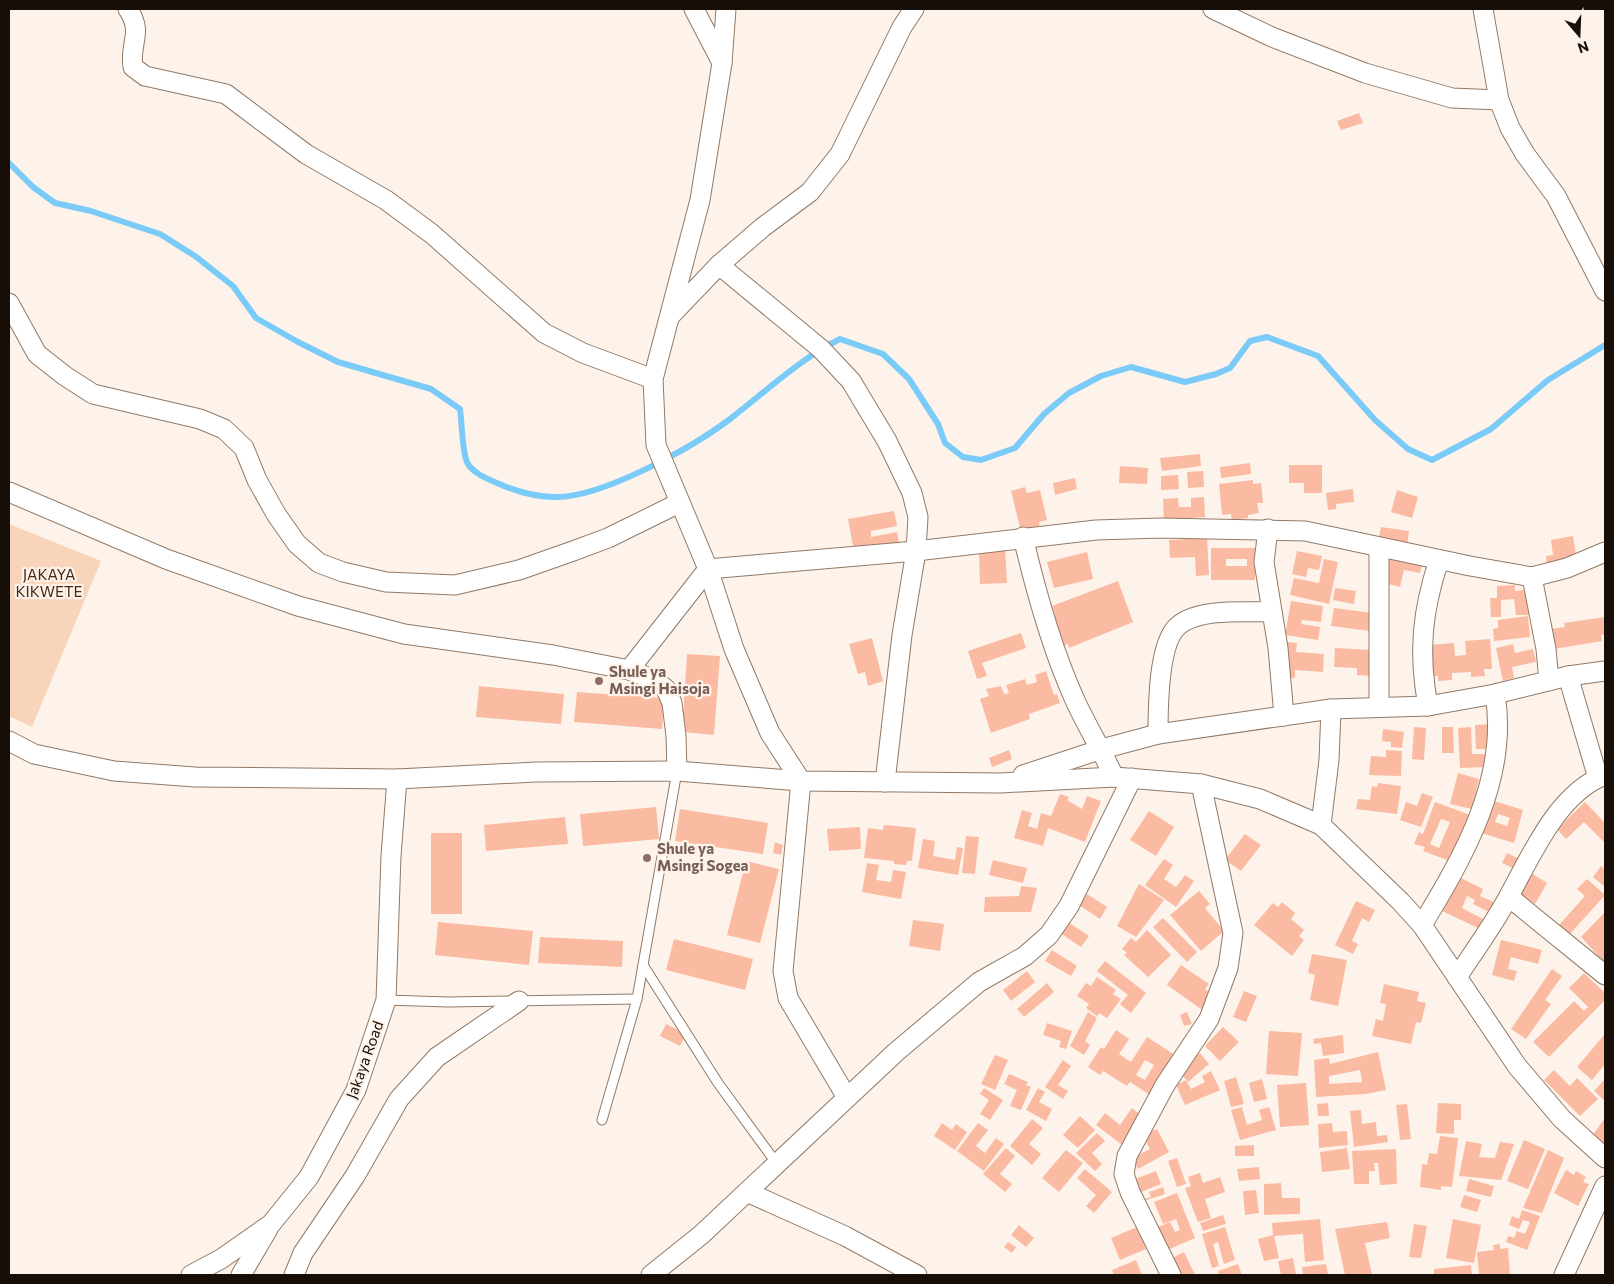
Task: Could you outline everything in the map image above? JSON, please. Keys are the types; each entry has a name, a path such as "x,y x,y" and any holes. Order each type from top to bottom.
{"street":[{"path":"128,9 135,20 137,35 131,53 133,67 145,76 226,94 306,154 386,200 432,234 544,333 582,353 653,379"},
{"path":"694,9 722,63"},
{"path":"726,9 722,63 700,200 653,379 656,445 678,503 708,569 734,649 770,733 801,781 783,971 788,998 846,1096"},
{"path":"670,315 720,265 763,227 810,192 840,154 898,35 914,9"},
{"path":"1213,9 1272,37 1366,73 1452,98 1499,100"},
{"path":"1483,9 1499,100 1510,128 1525,154 1556,196 1605,291"},
{"path":"720,265 821,349 851,381 887,441 912,493 918,517 916,552 902,635 885,782"},
{"path":"9,303 36,354 93,394 200,419 224,430 244,448 257,480 276,514 297,544 319,563 343,572 386,582 455,585 518,570 573,551 608,538 678,503"},
{"path":"9,492 166,559 298,606 404,634 553,655 629,670 653,679 666,689 672,703 676,736 677,770"},
{"path":"629,670 708,569 916,552 1023,537 1096,530 1268,529 1305,531 1438,560 1532,577 1567,568 1605,552"},
{"path":"1268,529 1264,562 1278,648 1284,716"},
{"path":"1023,537 1036,591 1074,699 1102,749 1123,777"},
{"path":"1379,547 1379,706"},
{"path":"1428,706 1423,678 1422,632 1425,606 1438,560"},
{"path":"1532,577 1546,649 1549,681"},
{"path":"1158,734 1159,683 1169,637 1178,625 1195,617 1218,612 1272,612"},
{"path":"1000,783 1102,749 1158,734 1331,709 1379,706 1428,706 1495,694 1568,676 1605,671"},
{"path":"1457,977 1509,897 1533,852 1565,804 1601,777 1568,676"},
{"path":"1422,925 1473,834 1490,782 1498,732 1495,694"},
{"path":"1321,825 1329,760 1331,709"},
{"path":"12,746 34,754 114,771 195,777 397,779 536,772 677,770 801,781 1000,783 1123,777 1201,784 1260,799 1321,825 1422,925 1517,1066 1562,1120 1605,1158"},
{"path":"651,1275 701,1235 748,1192 846,1096 979,982 1025,956 1049,935 1068,906 1123,777"},
{"name":"Jakaya Road","path":"192,1275 221,1259 271,1224 309,1177 356,1090 386,1000 391,856 397,779"},
{"path":"1171,1275 1130,1192 1124,1174 1127,1156 1165,1085 1209,1019 1228,968 1233,933 1201,784"},
{"path":"1509,897 1605,975"},
{"path":"294,1275 304,1253 355,1176 400,1099 437,1058 519,1001"},
{"path":"1564,1275 1605,1186"},
{"path":"748,1192 845,1236 916,1275"},
{"path":"242,1275 271,1224"}],"lane":[{"path":"602,1120 637,999 677,770"},
{"path":"643,965 745,1123 777,1164"},
{"path":"386,1000 519,1001 637,999"}],"green space":[{"name":"JAKAYA KIKWETE","path":"9,524 101,561 32,727 9,716"}],"building":[{"path":"1359,113 1363,123 1341,130 1337,121"},
{"path":"1200,454 1201,466 1162,471 1160,458"},
{"path":"1250,463 1251,474 1221,478 1220,467"},
{"path":"1289,465 1322,465 1322,493 1304,493 1304,483 1289,483"},
{"path":"1120,466 1148,468 1147,484 1119,483"},
{"path":"1203,471 1204,487 1188,488 1187,472"},
{"path":"1178,475 1179,489 1161,490 1161,476"},
{"path":"1075,478 1077,489 1055,495 1053,483"},
{"path":"1253,480 1253,484 1261,483 1263,503 1257,503 1259,513 1248,515 1248,518 1232,520 1231,514 1222,515 1219,484"},
{"path":"1025,487 1027,493 1040,490 1047,520 1039,522 1040,528 1021,532 1011,491"},
{"path":"1353,489 1354,502 1336,504 1336,509 1328,510 1326,493"},
{"path":"1397,490 1418,497 1412,518 1391,512"},
{"path":"1204,497 1205,517 1164,520 1163,499 1178,498 1179,507 1191,507 1191,498"},
{"path":"894,511 897,526 871,531 871,537 897,532 899,543 854,552 848,519"},
{"path":"1381,527 1409,531 1407,546 1378,542"},
{"path":"1573,536 1577,562 1547,566 1546,556 1553,555 1551,540"},
{"path":"1207,538 1209,575 1196,576 1195,557 1170,558 1169,540"},
{"path":"1005,548 1007,583 980,584 979,549"},
{"path":"1211,548 1256,548 1255,580 1211,580","holes":["1226,559 1247,559 1247,566 1226,566"]},
{"path":"1297,551 1322,556 1319,570 1308,568 1306,577 1292,574"},
{"path":"1087,552 1093,579 1054,588 1047,562"},
{"path":"1391,554 1423,561 1420,573 1404,570 1400,587 1385,583"},
{"path":"1324,559 1338,562 1329,604 1290,595 1294,578 1319,583"},
{"path":"1118,581 1133,622 1069,648 1068,644 1062,646 1051,616 1055,614 1052,606"},
{"path":"1515,585 1515,591 1527,590 1529,615 1516,615 1514,599 1501,600 1501,617 1491,617 1490,598 1497,598 1497,586"},
{"path":"1335,588 1356,591 1354,604 1333,600"},
{"path":"1291,601 1323,606 1321,622 1302,620 1301,624 1320,627 1318,640 1285,635"},
{"path":"1334,608 1373,613 1370,631 1331,626"},
{"path":"1528,616 1530,637 1494,641 1493,629 1498,628 1498,620"},
{"path":"1605,617 1605,635 1601,635 1602,641 1548,650 1545,630 1565,627 1564,623"},
{"path":"1021,633 1026,648 982,663 987,676 977,679 968,651"},
{"path":"872,638 883,681 868,686 865,672 858,674 849,644"},
{"path":"1490,639 1492,669 1484,669 1485,676 1471,677 1471,672 1452,673 1452,680 1438,681 1438,676 1432,676 1429,645 1454,643 1455,656 1466,655 1465,641"},
{"path":"1287,642 1297,643 1296,652 1324,654 1323,672 1295,670 1295,678 1284,677"},
{"path":"1513,644 1515,653 1533,649 1536,662 1512,667 1514,678 1503,681 1496,648"},
{"path":"1335,648 1372,650 1370,676 1357,675 1357,668 1334,667"},
{"path":"687,654 720,656 714,735 682,732"},
{"path":"1046,671 1054,695 1057,694 1060,703 1029,714 1030,719 991,733 980,699 989,696 986,689 1001,686 1004,694 1009,693 1006,685 1025,679 1027,685 1037,682 1035,675"},
{"path":"479,686 564,694 561,724 476,717"},
{"path":"577,692 664,698 662,729 574,722"},
{"path":"1493,724 1494,749 1476,749 1475,725"},
{"path":"1414,727 1426,728 1424,760 1412,759"},
{"path":"1442,727 1453,727 1454,753 1442,753"},
{"path":"1471,727 1472,754 1487,754 1487,767 1460,768 1458,728"},
{"path":"1383,729 1404,732 1402,748 1391,747 1391,742 1382,741"},
{"path":"1009,750 1012,759 992,767 989,758"},
{"path":"1386,750 1402,751 1401,776 1369,775 1371,756 1386,757"},
{"path":"1458,773 1479,779 1472,809 1450,804"},
{"path":"1378,783 1401,786 1397,814 1356,809 1358,799 1370,800 1372,786 1377,787"},
{"path":"1422,793 1433,797 1421,827 1400,820 1406,802 1417,806"},
{"path":"1060,794 1069,797 1067,800 1082,809 1087,796 1101,801 1085,842 1048,828 1043,846 1014,838 1022,810 1032,813 1028,826 1037,829 1041,813 1051,816"},
{"path":"1488,799 1523,810 1514,843 1478,832","holes":["1498,814 1510,818 1507,826 1495,822"]},
{"path":"1435,802 1473,816 1455,863 1423,851 1425,847 1414,844 1419,832 1423,834","holes":["1441,819 1450,822 1439,848 1430,844"]},
{"path":"1585,802 1605,823 1605,843 1584,822 1566,839 1557,829"},
{"path":"656,807 659,839 583,846 580,814"},
{"path":"680,809 768,823 763,854 675,841"},
{"path":"1149,811 1174,827 1156,856 1130,840"},
{"path":"565,817 568,844 486,851 484,825"},
{"path":"884,825 916,828 912,861 907,861 906,865 894,864 894,861 864,858 868,828 883,830"},
{"path":"860,827 861,849 829,851 827,829"},
{"path":"431,833 462,833 462,914 431,914"},
{"path":"1245,834 1261,845 1241,871 1225,860"},
{"path":"966,836 979,837 975,874 962,873"},
{"path":"923,839 935,841 933,856 955,860 957,847 963,848 958,875 918,868"},
{"path":"775,842 783,845 781,855 773,853"},
{"path":"1507,853 1522,860 1517,870 1502,863"},
{"path":"1164,859 1173,865 1164,879 1176,887 1185,875 1194,881 1176,907 1145,885"},
{"path":"993,860 1027,868 1023,883 989,875"},
{"path":"746,861 779,869 760,943 727,935"},
{"path":"867,863 879,865 876,880 891,882 893,870 906,872 901,899 862,892"},
{"path":"1601,866 1605,869 1605,887 1593,877"},
{"path":"1531,873 1547,883 1535,904 1519,894"},
{"path":"1459,877 1483,889 1480,896 1496,903 1491,913 1473,904 1475,900 1467,896 1462,908 1483,919 1478,928 1442,911"},
{"path":"1587,879 1605,895 1570,934 1559,925 1585,896 1577,889"},
{"path":"1139,884 1164,900 1136,937 1117,926"},
{"path":"1021,886 1037,888 1031,912 984,912 985,897 1019,896"},
{"path":"1199,891 1210,904 1205,908 1224,931 1201,951 1170,915"},
{"path":"1087,894 1107,907 1100,919 1079,905"},
{"path":"1356,901 1375,910 1369,922 1362,918 1352,941 1358,944 1353,954 1335,945"},
{"path":"1282,902 1295,913 1291,919 1304,930 1299,936 1304,940 1292,956 1254,925 1273,903 1278,907"},
{"path":"1605,912 1605,963 1581,937"},
{"path":"1163,918 1197,952 1187,962 1153,927"},
{"path":"913,920 944,924 940,951 909,946"},
{"path":"438,922 533,931 529,965 435,955"},
{"path":"1068,922 1089,936 1081,947 1060,933"},
{"path":"1147,930 1171,955 1148,977 1124,955 1127,953 1122,949 1131,938 1136,942"},
{"path":"540,937 623,941 622,967 538,963"},
{"path":"674,939 753,959 745,990 666,970"},
{"path":"1501,940 1542,950 1538,964 1511,957 1508,969 1517,971 1514,981 1492,975"},
{"path":"1052,950 1077,966 1071,976 1045,961"},
{"path":"1312,954 1347,960 1338,1006 1310,1000 1315,975 1308,973"},
{"path":"1105,961 1146,993 1131,1013 1120,1004 1128,995 1097,971"},
{"path":"1181,965 1209,984 1205,989 1212,994 1201,1009 1167,985"},
{"path":"1552,969 1562,976 1545,1000 1551,1004 1526,1039 1511,1029"},
{"path":"1027,971 1035,982 1011,1001 1003,990"},
{"path":"1584,973 1605,993 1605,1000 1549,1057 1533,1042 1574,1001 1584,1011 1588,1007 1569,988"},
{"path":"1097,977 1116,990 1113,994 1121,999 1107,1018 1099,1013 1097,1016 1086,1008 1089,1004 1077,996 1086,983 1091,986"},
{"path":"1047,983 1054,992 1024,1017 1017,1009"},
{"path":"1384,984 1419,992 1417,1001 1426,1003 1421,1023 1416,1022 1411,1044 1372,1036 1376,1019 1383,1021 1386,1004 1380,1003"},
{"path":"1244,991 1257,996 1246,1022 1233,1017"},
{"path":"1088,1012 1097,1018 1085,1041 1090,1045 1084,1055 1070,1046"},
{"path":"1187,1012 1192,1024 1184,1026 1180,1015"},
{"path":"1047,1023 1072,1031 1066,1049 1059,1047 1061,1041 1043,1035"},
{"path":"666,1024 686,1034 680,1046 660,1036"},
{"path":"1223,1027 1239,1042 1220,1061 1205,1046"},
{"path":"1116,1030 1129,1039 1119,1054 1131,1062 1147,1037 1175,1055 1150,1095 1130,1082 1127,1086 1103,1071 1100,1075 1088,1067 1101,1047 1104,1049","holes":["1145,1060 1154,1065 1145,1080 1136,1075"]},
{"path":"1269,1031 1302,1033 1298,1076 1266,1074"},
{"path":"1605,1034 1605,1064 1592,1080 1577,1067"},
{"path":"1343,1035 1344,1053 1323,1056 1321,1043 1314,1044 1313,1039"},
{"path":"1378,1052 1386,1090 1366,1094 1316,1097 1314,1060 1329,1058 1330,1064","holes":["1360,1070 1362,1082 1329,1084 1329,1076"]},
{"path":"1200,1053 1209,1064 1188,1082 1178,1070"},
{"path":"995,1055 1008,1060 995,1090 981,1084"},
{"path":"1063,1060 1071,1066 1058,1085 1068,1091 1063,1099 1045,1087"},
{"path":"1554,1070 1570,1086 1577,1078 1598,1099 1580,1116 1544,1080"},
{"path":"1211,1071 1220,1090 1185,1105 1176,1085 1186,1080 1191,1089 1205,1082 1202,1076"},
{"path":"1009,1074 1028,1082 1026,1085 1031,1087 1021,1110 1010,1106 1017,1090 1004,1084"},
{"path":"1236,1077 1244,1104 1231,1107 1224,1081"},
{"path":"1262,1079 1267,1099 1254,1102 1249,1083"},
{"path":"1605,1079 1605,1101 1594,1091"},
{"path":"1306,1083 1309,1125 1280,1127 1277,1085"},
{"path":"984,1088 1003,1100 990,1120 980,1114 989,1100 980,1094"},
{"path":"1038,1088 1045,1092 1039,1102 1052,1109 1046,1121 1026,1110"},
{"path":"1328,1103 1329,1116 1318,1116 1317,1104"},
{"path":"1438,1103 1461,1104 1461,1120 1454,1120 1454,1134 1436,1133"},
{"path":"1407,1104 1411,1139 1400,1140 1396,1105"},
{"path":"1242,1107 1247,1125 1262,1120 1259,1110 1269,1107 1276,1130 1240,1140 1231,1110"},
{"path":"1132,1108 1143,1117 1122,1145 1096,1125 1105,1113 1120,1125"},
{"path":"1361,1110 1362,1124 1376,1122 1377,1136 1387,1135 1388,1142 1354,1147 1350,1111"},
{"path":"1080,1116 1095,1130 1078,1148 1063,1135"},
{"path":"1605,1118 1605,1144 1593,1135"},
{"path":"1032,1119 1043,1128 1029,1144 1041,1154 1032,1165 1010,1146"},
{"path":"942,1123 952,1130 956,1124 967,1132 955,1150 934,1136"},
{"path":"978,1123 988,1130 976,1146 985,1153 996,1138 1004,1144 984,1171 957,1151"},
{"path":"1332,1123 1333,1132 1347,1131 1348,1145 1319,1148 1318,1124"},
{"path":"1157,1129 1169,1152 1138,1169 1132,1158 1150,1149 1143,1136"},
{"path":"1097,1133 1105,1141 1092,1153 1102,1164 1095,1171 1076,1153"},
{"path":"1440,1136 1458,1138 1452,1187 1441,1186 1441,1190 1420,1187 1422,1164 1427,1165 1429,1153 1437,1154"},
{"path":"1524,1140 1545,1149 1528,1189 1507,1181"},
{"path":"1466,1141 1482,1144 1479,1157 1495,1158 1500,1142 1514,1144 1501,1180 1459,1176"},
{"path":"1254,1145 1254,1156 1235,1156 1235,1146"},
{"path":"1006,1148 1015,1156 1000,1174 1012,1184 1005,1192 983,1174"},
{"path":"1347,1148 1350,1169 1322,1172 1320,1152"},
{"path":"1396,1149 1397,1184 1380,1185 1378,1163 1374,1163 1375,1171 1369,1171 1369,1184 1354,1184 1352,1151"},
{"path":"1066,1150 1083,1163 1059,1192 1042,1178"},
{"path":"1548,1150 1564,1158 1542,1213 1523,1208"},
{"path":"1177,1158 1186,1184 1177,1187 1168,1161"},
{"path":"1259,1167 1260,1179 1239,1181 1237,1169"},
{"path":"1085,1169 1112,1192 1094,1213 1086,1206 1096,1195 1077,1178"},
{"path":"1566,1170 1574,1175 1576,1171 1586,1177 1583,1182 1589,1184 1578,1206 1554,1193"},
{"path":"1156,1171 1161,1184 1141,1192 1144,1199 1151,1197 1149,1192 1163,1187 1165,1194 1141,1202 1130,1181"},
{"path":"1200,1173 1203,1183 1220,1177 1225,1192 1205,1199 1211,1218 1198,1222 1185,1188 1191,1186 1188,1177"},
{"path":"1469,1179 1494,1186 1491,1197 1466,1191"},
{"path":"1281,1183 1282,1198 1300,1198 1300,1214 1264,1215 1264,1184"},
{"path":"1256,1190 1259,1213 1245,1215 1243,1191"},
{"path":"1177,1193 1195,1238 1165,1251 1156,1228 1170,1222 1175,1232 1180,1230 1176,1219 1163,1224 1154,1202"},
{"path":"1464,1195 1481,1200 1477,1212 1460,1207"},
{"path":"1522,1210 1540,1216 1527,1250 1506,1242 1508,1236 1514,1238 1517,1231 1525,1234 1530,1222 1523,1220 1519,1229 1509,1225 1512,1216 1519,1219"},
{"path":"1223,1215 1226,1224 1203,1231 1200,1223"},
{"path":"1320,1219 1324,1260 1305,1262 1303,1234 1274,1236 1279,1258 1264,1261 1258,1239 1273,1235 1272,1223"},
{"path":"1453,1219 1481,1225 1474,1263 1446,1258"},
{"path":"1387,1222 1390,1238 1365,1243 1372,1275 1345,1275 1335,1229"},
{"path":"1414,1224 1427,1226 1421,1258 1409,1257"},
{"path":"1019,1225 1034,1238 1026,1247 1011,1235"},
{"path":"1137,1227 1146,1249 1120,1260 1111,1238"},
{"path":"1225,1227 1235,1260 1224,1264 1218,1242 1213,1244 1219,1266 1212,1268 1202,1234"},
{"path":"1008,1242 1016,1247 1012,1253 1004,1247"},
{"path":"1500,1244 1500,1249 1508,1248 1510,1275 1479,1275 1477,1252 1494,1250 1493,1245"},
{"path":"1184,1252 1195,1275 1177,1275 1170,1259"},
{"path":"1293,1258 1296,1275 1281,1275 1278,1261"},
{"path":"1136,1260 1142,1275 1114,1275 1112,1270"},
{"path":"1238,1264 1242,1275 1219,1275 1218,1271"},
{"path":"1326,1264 1328,1275 1303,1275 1302,1267"},
{"path":"1471,1265 1472,1275 1434,1275 1434,1269"}],"waterway":[{"path":"9,163 33,187 55,203 91,211 160,234 195,256 233,286 256,318 298,342 338,362 431,389 460,409 465,457 473,470 510,488 542,496 574,495 597,489 646,469 671,456 730,419 797,366 840,339 883,354 909,379 938,424 945,443 963,457 981,460 1015,448 1044,414 1069,393 1101,376 1131,367 1185,382 1216,374 1230,368 1250,341 1267,337 1318,356 1375,420 1408,449 1432,460 1491,429 1548,380 1605,345"}],"place":[{"name":"Shule ya Msingi Haisoja","path":"599,681"},
{"name":"Shule ya Msingi Sogea","path":"647,858"}]}
